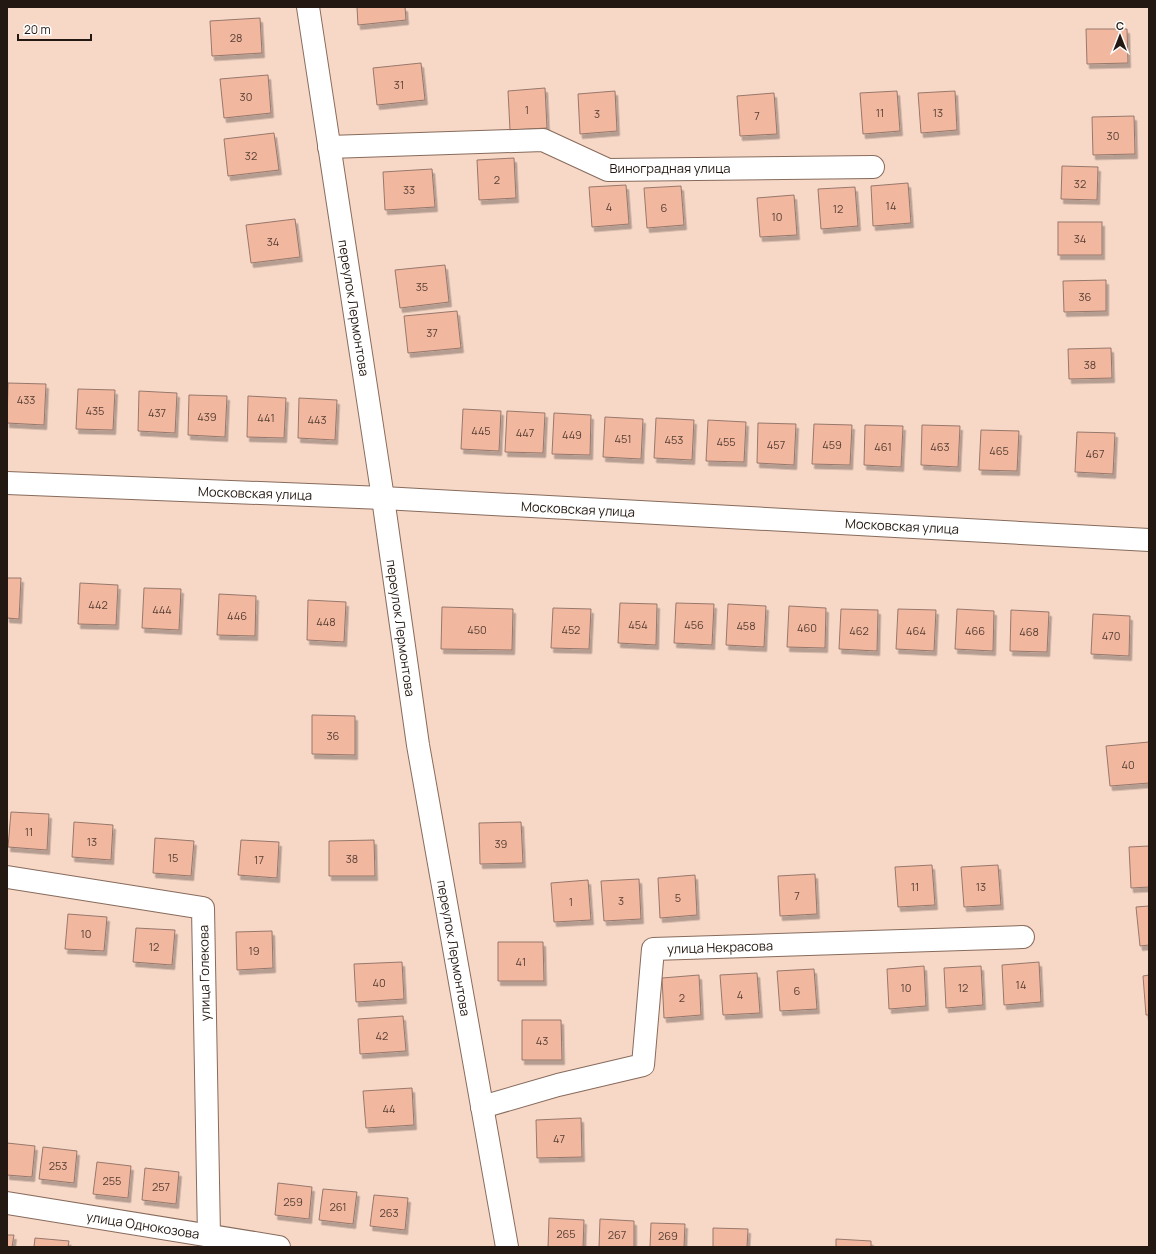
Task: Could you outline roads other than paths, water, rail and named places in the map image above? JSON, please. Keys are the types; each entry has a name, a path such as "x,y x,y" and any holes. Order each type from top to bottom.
{"street":[{"name":"переулок Лермонтова","path":"308,7 383,498 418,745 507,1247"},
{"name":"Виноградная улица","path":"329,147 543,140 608,170 874,167"},
{"name":"Московская улица","path":"7,483 383,498 1149,540"},
{"name":"улица Голекова","path":"7,877 203,908 208,1236"},
{"name":"улица Некрасова","path":"482,1107 558,1085 643,1065 653,949 1022,937"},
{"name":"улица Однокозова","path":"7,1203 279,1247"}]}
